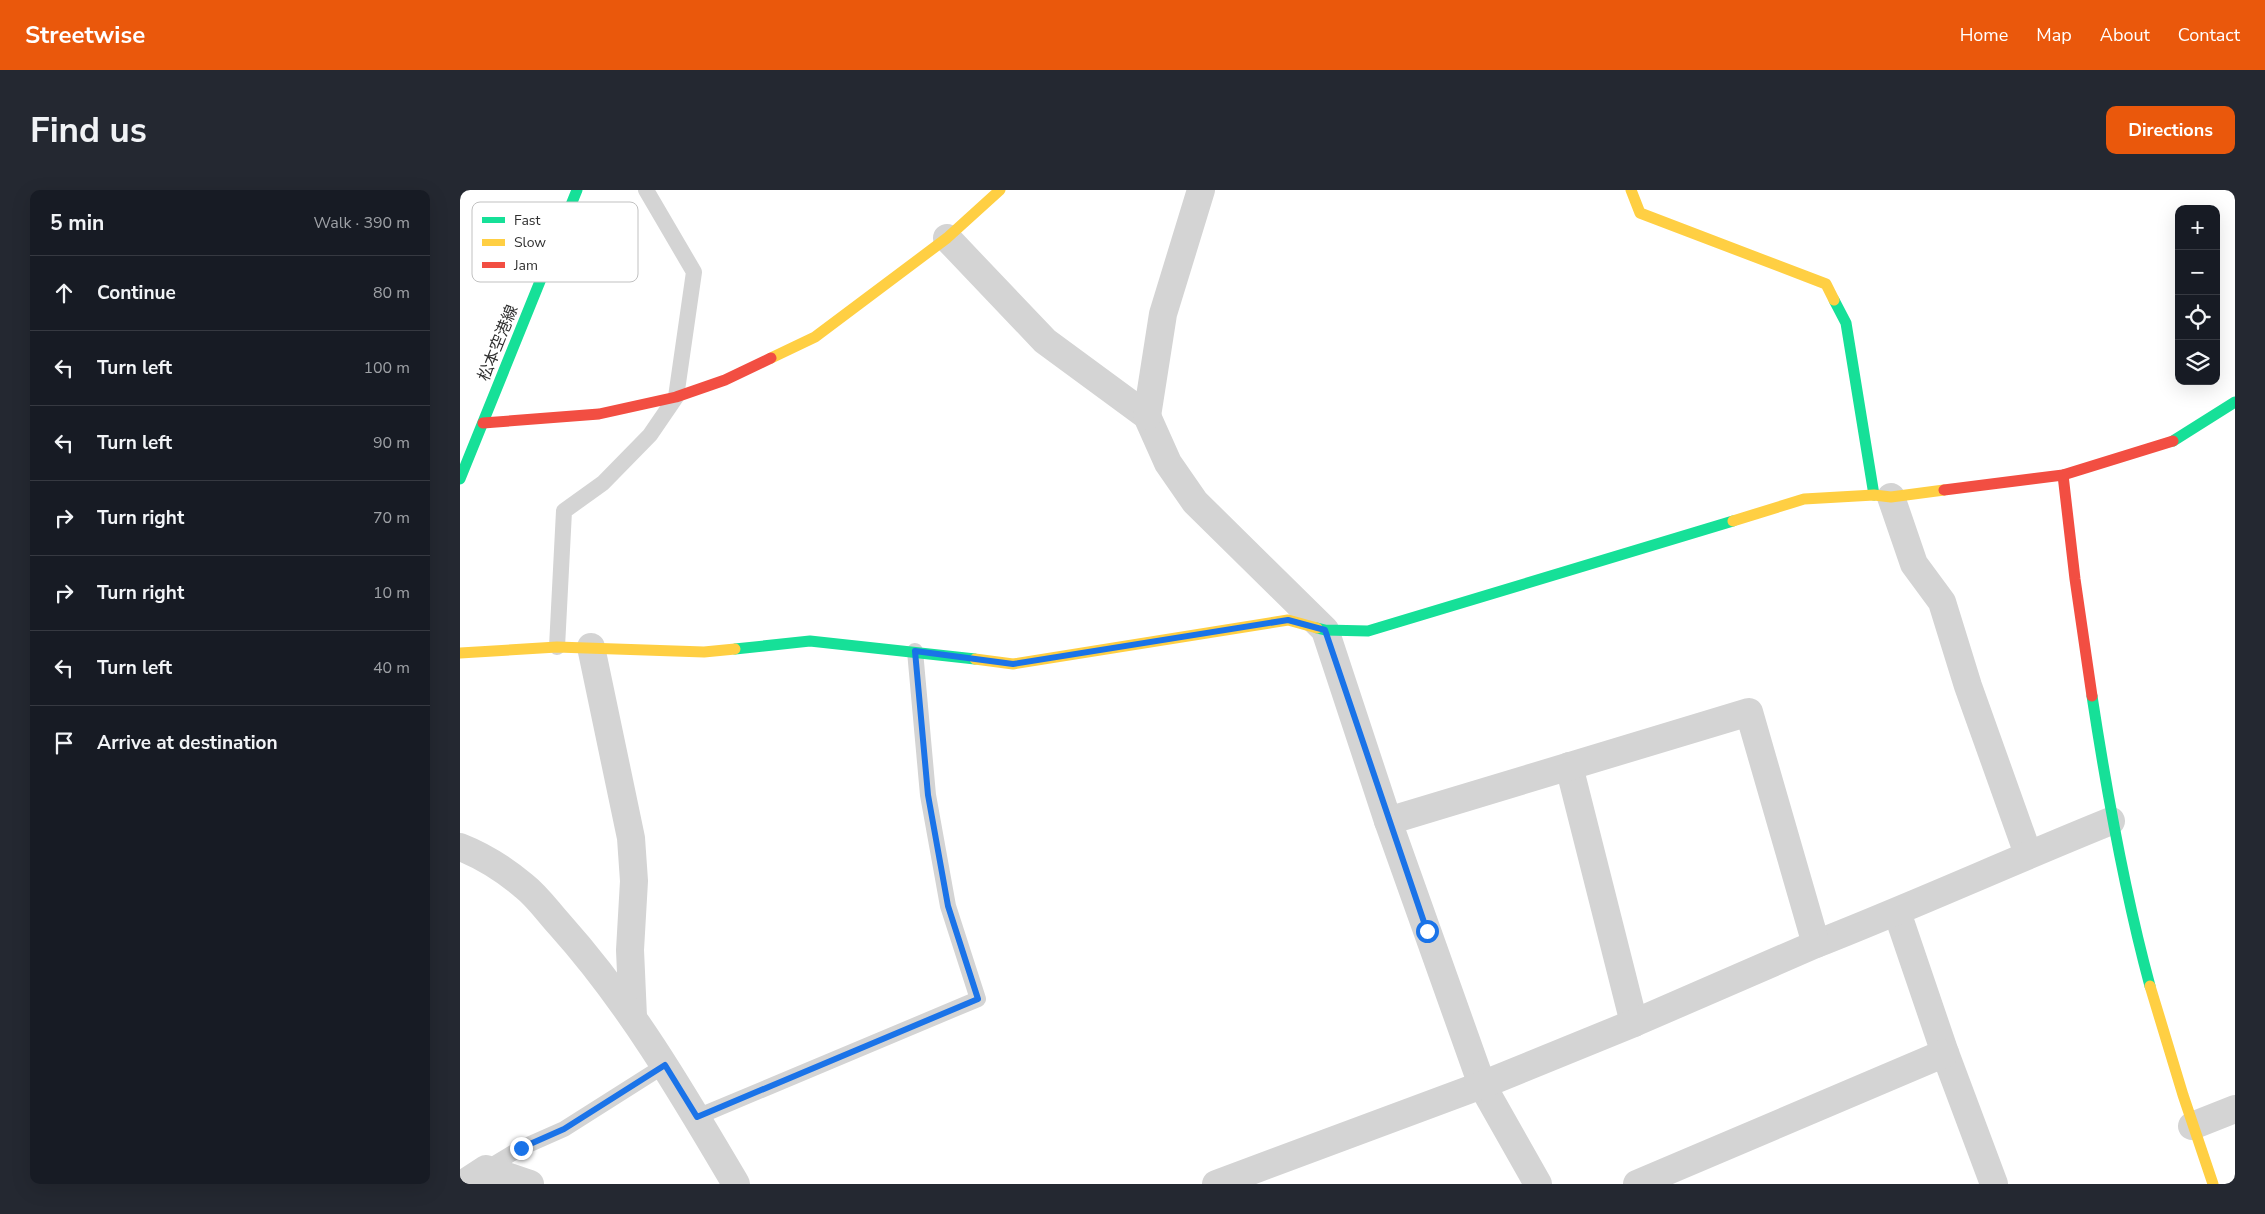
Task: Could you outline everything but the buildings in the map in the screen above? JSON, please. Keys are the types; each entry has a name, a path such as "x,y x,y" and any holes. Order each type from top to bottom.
{"street":[{"name":"松本空港線","path":"572,202 577,190"},
{"path":"483,423 599,414 676,397 725,380 815,337 947,238 1000,190"},
{"path":"1146,416 1163,314 1201,190"},
{"path":"1631,190 1640,213 1826,284 1846,323 1883,496 1914,564 1942,602 1968,686 2028,854"},
{"path":"947,238 1045,341 1146,416 1168,463 1195,502 1325,630 1388,821 1482,1085 1538,1184"},
{"name":"松本空港線","path":"460,479 540,282"},
{"path":"460,653 557,648 704,652 810,642 915,651 1013,664 1288,620 1325,630 1368,631 1804,499 1883,496 2063,476 2169,444 2235,402"},
{"path":"2063,476 2069,546 2111,821 2135,929 2192,1126 2213,1184"},
{"path":"591,648 630,838 634,881 630,950 633,1016"},
{"path":"1388,821 1749,712 1816,944"},
{"path":"1569,766 1634,1024"},
{"path":"1216,1184 1482,1085 1634,1024 1816,944 1897,912 2028,854 2111,821"},
{"path":"460,847 479,854 525,886 589,957 633,1016 665,1065 736,1184"},
{"path":"1897,912 1945,1053 1994,1184"},
{"path":"1637,1184 1945,1053"},
{"path":"2192,1126 2235,1109"},
{"path":"463,1184 486,1169 530,1184"}],"lane":[{"path":"557,648 564,511 603,483 650,435 676,397 694,272 646,190"},
{"path":"697,1117 978,999 948,906 928,795 915,651"},
{"path":"486,1169 521,1148 564,1129 665,1065"}],"traffic: fast":[{"path":"572,202 577,190"},
{"path":"460,479 540,282"},
{"path":"1834,300 1846,323 1874,495"},
{"path":"2173,441 2235,402"},
{"path":"1317,628 1325,630 1368,631 1733,521"},
{"path":"735,649 810,641 975,659"},
{"path":"2092,696 2117,842 2150,986"}],"traffic: slow":[{"path":"771,358 815,337 947,238 1000,190"},
{"path":"1631,190 1640,213 1826,284 1834,300"},
{"path":"1733,521 1804,499 1874,495 1891,497 1944,490"},
{"path":"975,659 1013,664 1288,620 1317,628"},
{"path":"460,653 557,647 704,652 735,649"},
{"path":"2150,986 2183,1095 2213,1184"}],"traffic: jam":[{"path":"483,423 599,414 676,397 725,380 771,358"},
{"path":"1944,490 2063,475 2173,441"},
{"path":"2063,475 2075,579 2092,696"}],"route":[{"path":"521,1148 564,1129 665,1065 697,1117 978,999 948,906 928,795 915,651 1013,664 1288,620 1325,630 1388,821 1427,931"}]}
